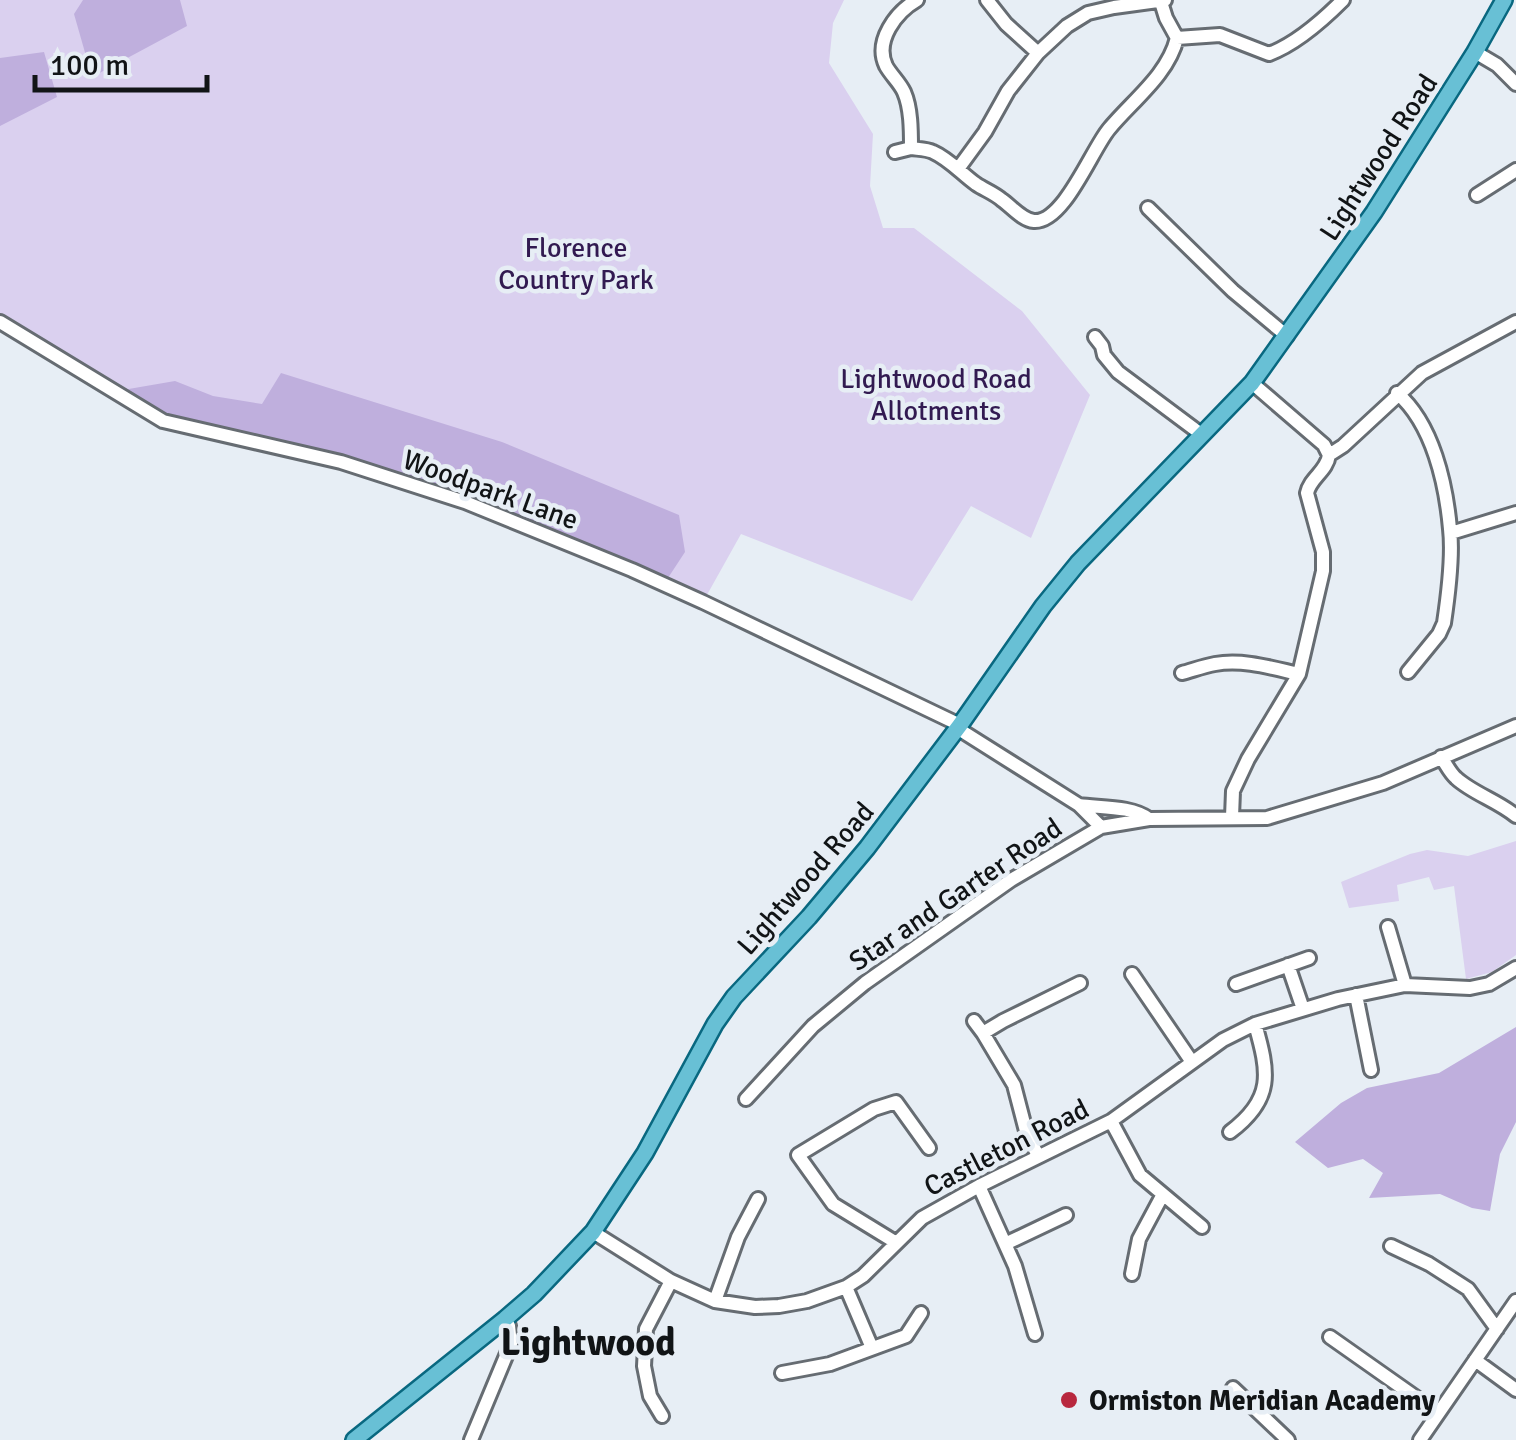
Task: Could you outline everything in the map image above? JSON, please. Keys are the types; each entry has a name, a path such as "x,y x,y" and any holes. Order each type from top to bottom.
{"main road":[{"name":"Lightwood Road","path":"354,1440 534,1294 593,1232 638,1164 734,997 867,848 1078,563 1252,383 1374,212 1476,52 1504,0"}],"street":[{"path":"911,148 904,92 884,60 884,39 898,14 917,0"},
{"path":"988,0 1006,24 1038,53"},
{"path":"1177,38 1220,35 1269,54 1284,48 1342,0"},
{"path":"895,152 911,148 933,152 1023,216 1035,221 1047,217 1080,179 1107,130 1174,53 1177,38 1166,18 1163,1 1113,3 1067,26 1038,53 1008,91 958,169"},
{"path":"1476,52 1516,84"},
{"path":"1477,195 1485,183 1516,170"},
{"path":"1148,208 1233,291 1287,336"},
{"name":"Woodpark Lane","path":"0,322 163,421 341,462 465,502 704,602 958,727 1080,805"},
{"path":"1232,818 1233,791 1248,758 1299,674 1323,571 1323,552 1307,493 1309,484 1330,455 1422,373 1516,322"},
{"path":"1095,337 1102,346 1098,357 1200,434"},
{"path":"1252,383 1324,445 1330,455"},
{"path":"1397,393 1410,404 1428,438 1444,486 1451,532 1444,623 1440,634 1408,672"},
{"path":"1451,532 1516,513"},
{"path":"1182,673 1234,662 1299,674"},
{"name":"Star and Garter Road","path":"746,1099 813,1026 865,983 1011,880 1102,827 1150,819 1266,818 1384,783 1516,726"},
{"path":"1441,757 1453,776 1516,816"},
{"path":"1080,805 1133,812 1150,819"},
{"path":"1080,805 1102,827"},
{"path":"1388,926 1404,985"},
{"path":"1242,976 1309,958"},
{"path":"1288,965 1303,1009"},
{"name":"Castleton Road","path":"593,1232 671,1282 715,1301 755,1308 807,1301 846,1287 882,1260 922,1218 978,1186 1110,1122 1223,1040 1255,1024 1338,999 1404,985 1470,988 1488,984 1516,968"},
{"path":"1132,974 1192,1062"},
{"path":"983,1033 1080,983"},
{"path":"1356,995 1371,1070"},
{"path":"974,1021 1014,1086 1026,1131 1038,1156"},
{"path":"1230,1132 1254,1111 1264,1091 1265,1059 1255,1024"},
{"path":"896,1242 833,1204 798,1155 874,1109 896,1102 929,1148"},
{"path":"1110,1122 1140,1176 1202,1227"},
{"path":"978,1186 1037,1327"},
{"path":"1132,1274 1138,1238 1162,1196"},
{"path":"715,1301 750,1204"},
{"path":"1005,1244 1066,1215"},
{"path":"1391,1246 1468,1288 1497,1329"},
{"path":"662,1416 650,1396 644,1366 646,1328 671,1282"},
{"path":"846,1287 872,1348"},
{"path":"1420,1440 1516,1301"},
{"path":"782,1372 830,1364 906,1336 921,1312"},
{"path":"471,1440 510,1344 505,1319"},
{"path":"1330,1337 1438,1413"},
{"path":"1476,1360 1516,1390"},
{"path":"1232,1388 1288,1440"}],"green space":[{"name":"Florence Country Park","path":"0,0 844,0 833,23 829,63 873,134 870,186 883,228 914,228 1022,311 1090,395 1031,538 971,506 912,601 741,534 703,602 465,502 117,391 0,322"},
{"path":"1516,841 1516,955 1492,972 1466,979 1454,886 1434,890 1429,877 1397,885 1399,901 1349,908 1341,882 1410,854 1427,850 1468,856"}],"shaded area":[{"path":"83,0 180,0 187,26 92,77 74,14"},
{"path":"44,52 57,97 0,126 0,58"},
{"path":"281,373 502,442 679,515 685,552 664,584 465,502 202,431 117,391 175,381 213,396 262,404"},
{"path":"1516,1027 1516,1122 1500,1154 1490,1211 1440,1194 1369,1198 1383,1173 1363,1159 1328,1168 1295,1142 1341,1103 1367,1088 1439,1073"}],"place":[{"name":"Ormiston Meridian Academy","path":"1069,1400"}],"district":[{"name":"Lightwood","path":"588,1342"}],"park label":[{"name":"Lightwood Road Allotments","path":"936,394"}]}
